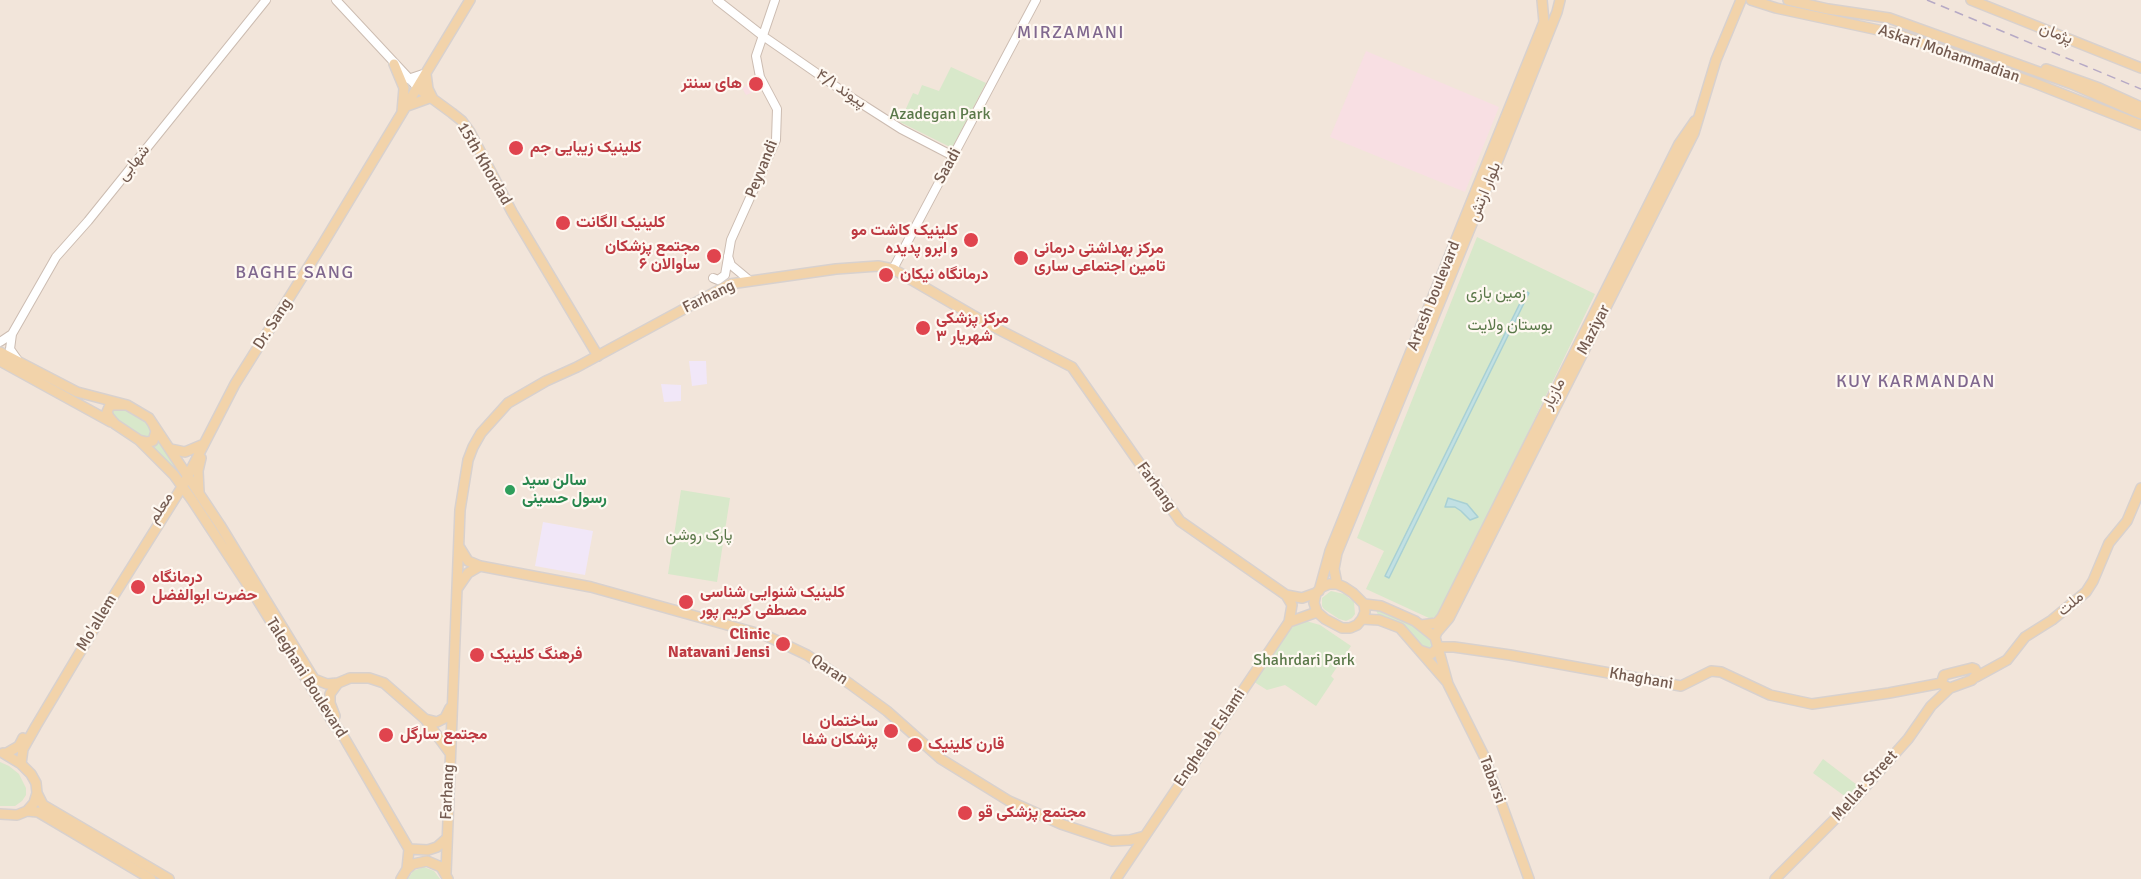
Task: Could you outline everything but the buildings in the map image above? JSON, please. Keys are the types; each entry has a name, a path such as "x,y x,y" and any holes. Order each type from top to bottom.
{"main road":[{"name":"Dr. Sang","path":"182,487 235,384 470,0"},
{"path":"1488,174 1544,22 1542,0"},
{"name":"بلوار ارتش","path":"1337,584 1334,569 1337,553 1376,448 1560,0"},
{"path":"1557,12 1566,0"},
{"path":"1730,0 1736,14"},
{"name":"Maziyar","path":"1435,638 1437,632 1449,618 1535,440 1697,119 1716,60 1741,0"},
{"name":"Askari Mohammadian","path":"1751,0 1776,8 1897,34 2032,82 2141,125"},
{"name":"Askari Mohammadian","path":"1788,0 1828,9 1889,18 2141,110"},
{"name":"پژمان","path":"1971,0 2141,68"},
{"path":"2108,54 2115,53 2141,62"},
{"path":"394,64 404,88 404,110 432,97 428,89 426,73"},
{"path":"2016,64 2058,73 2099,88 2141,110"},
{"path":"2032,82 2037,72"},
{"name":"15th Khordad","path":"417,88 462,121 470,132 512,212 598,356"},
{"name":"Farhang","path":"447,876 446,839 453,700 455,594 460,510 468,460 481,433 508,404 546,381 598,356 730,284 836,269 878,266 893,269 986,323 1072,367 1180,521 1286,595"},
{"path":"0,352 64,386 98,400 99,404 96,408 89,409"},
{"path":"0,361 115,424"},
{"path":"88,395 127,405"},
{"path":"115,424 109,417 108,408 110,405 127,405"},
{"name":"Taleghani Boulevard","path":"127,405 148,418 171,449 314,679 327,684 338,683"},
{"name":"Taleghani Boulevard","path":"115,424 139,440 174,475 192,500 342,734 409,849"},
{"path":"139,440 153,441 156,431 153,424"},
{"path":"1421,625 1437,623 1443,617 1535,440"},
{"path":"171,449 185,452 204,444"},
{"path":"199,493 198,471 204,444"},
{"path":"1286,595 1302,598 1317,592 1329,584 1337,584 1353,593 1364,604 1365,612 1362,619 1357,625 1342,628 1317,612 1314,603 1317,592 1330,551 1376,448"},
{"name":"Mo'allem","path":"3,753 19,746 172,492 175,484 174,475"},
{"name":"Mo'allem","path":"21,764 23,749 36,726 182,487"},
{"name":"ملت","path":"1974,673 1994,668 2007,660 2025,637 2052,620 2086,592 2109,543 2127,521 2141,488"},
{"path":"169,507 183,498 192,500"},
{"path":"459,544 468,561 480,566"},
{"path":"455,594 468,573 480,566"},
{"name":"Qaran","path":"480,566 591,587 767,636 807,655 849,683 887,711 941,759 1009,801 1061,824 1112,841 1145,836"},
{"path":"1286,595 1292,605 1289,621 1317,612"},
{"name":"Tabarsi","path":"1364,604 1381,606 1421,625 1435,638 1449,684 1484,756 1529,879"},
{"name":"Tabarsi","path":"1362,619 1392,623 1408,635 1449,684"},
{"name":"Enghelab Eslami","path":"1116,879 1289,621"},
{"name":"Khaghani","path":"1419,650 1431,654 1439,647 1454,647 1513,655 1681,686 1711,671 1721,672 1770,695 1812,704 1946,686"},
{"path":"1974,673 1946,686 1944,675 1974,673"},
{"path":"342,734 330,703 330,694 338,683 350,678 369,678 384,683 425,719 450,753"},
{"name":"Mellat Street","path":"1775,879 1849,805 1908,739 1946,686"},
{"path":"425,719 437,722 445,718 453,700"},
{"path":"3,753 21,764 31,774 43,805 151,879"},
{"path":"27,811 34,803 37,793"},
{"path":"0,814 17,815 27,811 38,812 169,879"},
{"path":"401,879 407,869 409,849 429,850 437,847 446,839"},
{"path":"407,869 420,861 427,861 435,863 447,876"}],"street":[{"name":"شهابی","path":"12,334 56,257 87,222 266,0"},
{"name":"15th Khordad","path":"336,0 417,88"},
{"name":"پیوند ۴/۱","path":"717,0 763,36 854,99 901,129 953,156"},
{"path":"758,49 775,0"},
{"name":"Saadi","path":"893,269 1036,0"},
{"path":"751,26 759,28 767,24"},
{"path":"758,49 765,43 774,43 767,24"},
{"name":"Peyvandi","path":"713,278 718,280 725,275 731,240 776,140 777,109 757,67 758,49"},
{"path":"408,79 426,73"},
{"path":"727,255 731,265 749,280"},
{"path":"0,342 12,334"},
{"path":"12,334 10,349 13,356 22,364"}],"shaded area":[{"path":"0,0 2141,0 2141,879 0,879"},
{"path":"1366,51 1499,107 1465,192 1330,137"},
{"name":"های سنتر","path":"759,80 763,88 746,95 742,88"},
{"path":"689,361 706,361 707,384 692,386"},
{"path":"661,384 681,385 681,401 664,402"},
{"path":"543,522 593,531 585,575 535,566"}],"green space":[{"name":"Azadegan Park","path":"951,67 986,83 952,148 900,122 913,93 918,95 922,85 939,91"},
{"name":"بوستان ولایت","path":"1477,237 1595,294 1440,614 1431,619 1366,589 1384,551 1357,538"},
{"path":"125,407 152,426 151,439 146,440 116,422 111,413 112,408"},
{"path":"160,438 182,475 181,476 153,449"},
{"name":"پارک روشن","path":"681,490 730,498 717,582 668,574"},
{"path":"1331,591 1344,594 1354,602 1355,614 1352,618 1346,621 1339,619 1324,609 1322,598"},
{"path":"1376,610 1389,610 1428,634 1433,645 1428,649 1417,644 1379,617"},
{"name":"Shahrdari Park","path":"1306,621 1320,625 1351,646 1331,676 1334,679 1316,706 1285,685 1267,690 1251,680 1288,631"},
{"path":"1823,759 1861,788 1850,800 1813,773"},
{"path":"0,762 19,774 26,788 26,795 15,806 0,806"},
{"path":"424,867 434,871 440,879 408,879 413,871"}],"water":[{"path":"1526,291 1529,293 1389,578 1385,576"},
{"path":"1448,498 1467,504 1478,517 1470,520 1455,507 1445,507"}],"railway":[{"path":"1927,0 2141,89"}],"place":[{"name":"های سنتر","path":"756,84"},
{"name":"کلینیک زیبایی جم","path":"516,148"},
{"name":"کلینیک الگانت","path":"563,223"},
{"name":"کلینیک کاشت مو و ابرو پدیده","path":"971,240"},
{"name":"مجتمع پزشکان ساوالان ۶","path":"714,256"},
{"name":"مرکز بهداشتی درمانی تامین اجتماعی ساری","path":"1021,258"},
{"name":"درمانگاه نیکان","path":"886,275"},
{"name":"مرکز پزشکی شهریار ۳","path":"923,328"},
{"name":"سالن سید رسول حسینی","path":"510,490"},
{"name":"درمانگاه حضرت ابوالفضل","path":"138,587"},
{"name":"کلینیک شنوایی شناسی مصطفی کریم پور","path":"686,602"},
{"name":"Clinic Natavani Jensi","path":"783,644"},
{"name":"فرهنگ کلینیک","path":"477,655"},
{"name":"ساختمان پزشکان شفا","path":"891,731"},
{"name":"مجتمع سارگل","path":"386,735"},
{"name":"قارن کلینیک","path":"915,745"},
{"name":"مجتمع پزشکی قو","path":"965,813"}],"district":[{"name":"MIRZAMANI","path":"1071,33"},
{"name":"BAGHE SANG","path":"295,273"},
{"name":"KUY KARMANDAN","path":"1916,382"}],"park label":[{"name":"زمین بازی","path":"1496,294"}]}
